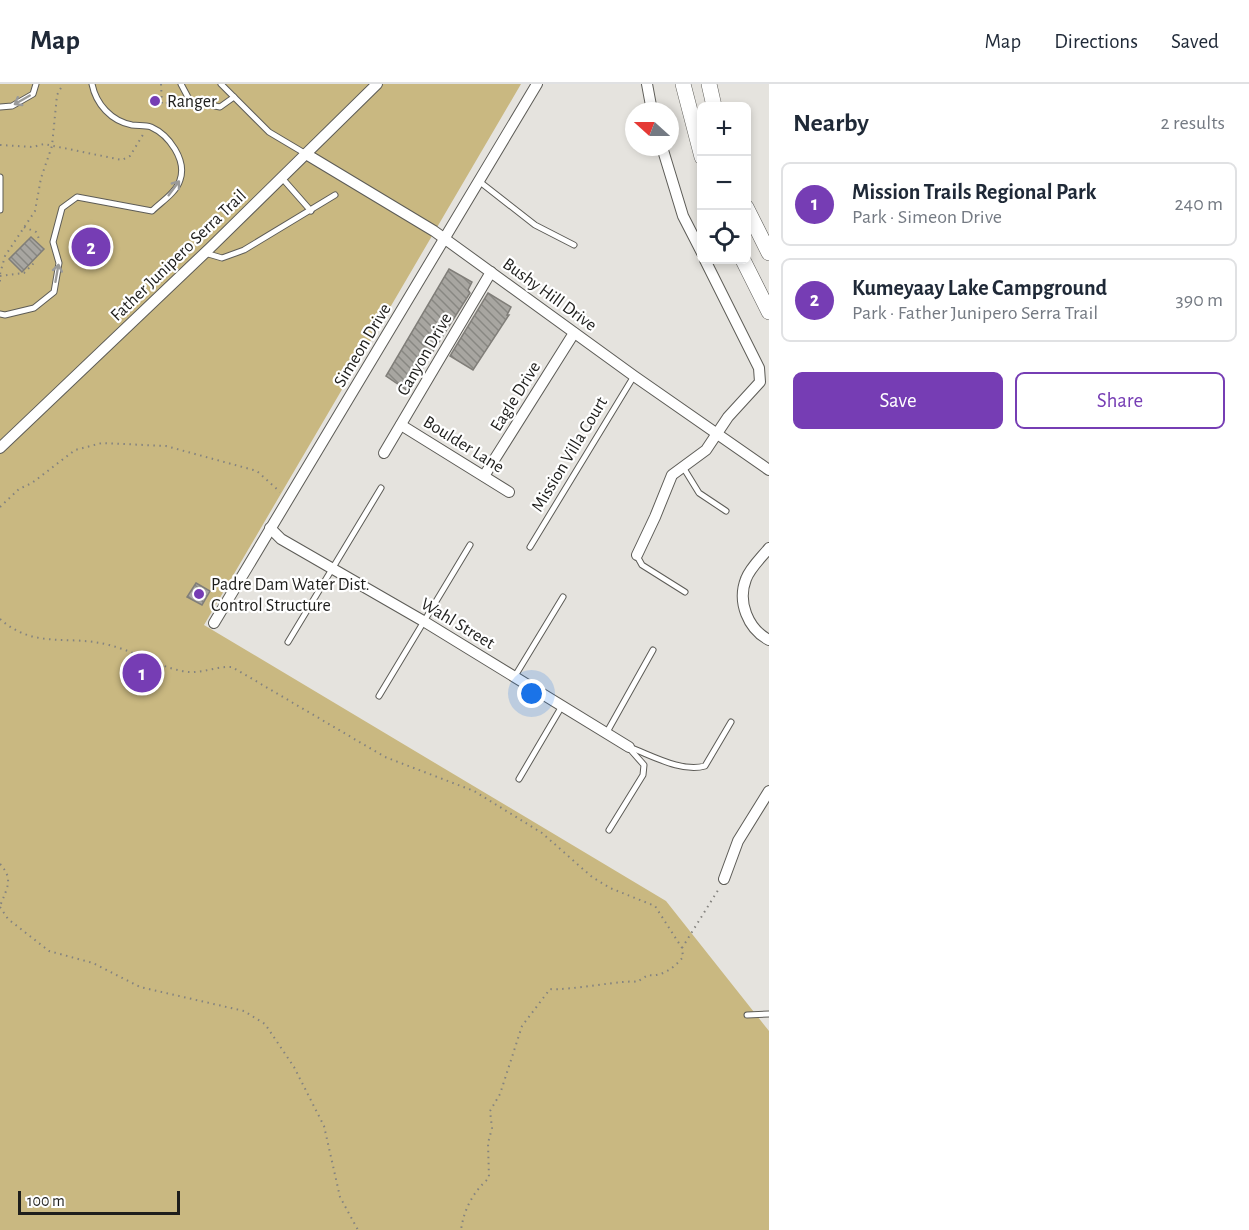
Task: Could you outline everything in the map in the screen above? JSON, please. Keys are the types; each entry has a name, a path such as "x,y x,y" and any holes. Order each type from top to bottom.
{"main road":[{"path":"683,84 702,156"},
{"path":"709,84 713,102"},
{"path":"748,210 769,253"},
{"path":"745,264 769,312"}],"street":[{"name":"Father Junipero Serra Trail","path":"0,448 205,253 377,84"},
{"name":"Simeon Drive","path":"214,623 537,84"},
{"path":"647,84 650,102"},
{"name":"Bushy Hill Drive","path":"306,154 446,239 634,376 718,432 769,470"},
{"path":"665,156 683,216 697,243"},
{"path":"637,555 656,518 672,475 706,450 728,417 758,386 761,374 707,264"},
{"name":"Canyon Drive","path":"384,453 491,272"},
{"name":"Eagle Drive","path":"484,476 574,333"},
{"name":"Boulder Lane","path":"401,425 509,492"},
{"name":"Wahl Street","path":"270,528 281,540 425,622 629,747"},
{"path":"769,548 745,580 743,606 751,626 769,640"},
{"path":"724,879 738,841 769,791"}],"lane":[{"path":"0,107 12,106 33,94 36,84"},
{"path":"0,314 5,315 34,308 54,292 59,263 53,242 62,208 77,197 152,211 174,191 181,179 179,158 166,135 148,126 132,125 105,111 94,95 92,84"},
{"path":"180,84 190,101 220,107 234,97"},
{"path":"221,84 268,132 306,154"},
{"path":"0,177 0,210"},
{"path":"282,178 311,211"},
{"path":"480,182 535,225 574,245"},
{"path":"205,253 222,258 244,250 335,195"},
{"name":"Mission Villa Court","path":"530,547 634,376"},
{"path":"683,467 699,493 726,511"},
{"path":"288,642 381,488"},
{"path":"379,696 470,545"},
{"path":"637,555 642,565 685,592"},
{"path":"515,676 563,597"},
{"path":"606,732 653,650"},
{"path":"519,779 562,706"},
{"path":"629,747 685,767 697,768 705,766 731,722"},
{"path":"609,830 643,775 644,765 629,747"},
{"path":"747,1016 769,1014"}],"path":[{"path":"35,262 24,273 0,275 5,256 35,211 41,178 52,146 57,95 63,84"},
{"path":"161,84 162,104 181,100"},
{"path":"0,145 52,146 122,160 130,156 148,126"},
{"path":"24,227 36,232 40,241"},
{"path":"0,507 19,489 32,483 75,450 102,443 166,446 257,471 288,499"},
{"path":"0,619 15,632 52,641 87,641 110,645 183,672 200,673 220,667 232,667 385,758 474,791 542,833 592,877 610,888 655,906 682,948 683,957 675,967 657,976 648,975 637,982 631,980 613,985 550,989 522,1026 500,1094 490,1111 492,1128 488,1143 489,1178 479,1187 462,1215 461,1230"},
{"path":"0,864 8,873 10,882 0,907 8,919 49,951 93,963 140,987 244,1011 265,1024 294,1067 324,1126 340,1197 358,1230"},
{"path":"682,948 724,879"}],"shaded area":[{"path":"0,84 521,84 204,625 666,901 769,1031 769,1230 0,1230"}],"building":[{"path":"31,237 44,249 22,272 9,259"},
{"path":"449,269 472,282 468,290 470,293 408,391 386,376"},
{"path":"488,293 511,307 507,315 509,315 473,370 450,356"},
{"name":"Padre Dam Water Dist. Control Structure","path":"196,583 210,591 202,605 187,597"}],"place":[{"name":"Ranger","path":"155,101"},
{"name":"Kumeyaay Lake Campground","path":"91,247"},
{"name":"Padre Dam Water Dist. Control Structure","path":"199,594"},
{"name":"Mission Trails Regional Park","path":"142,673"}]}
